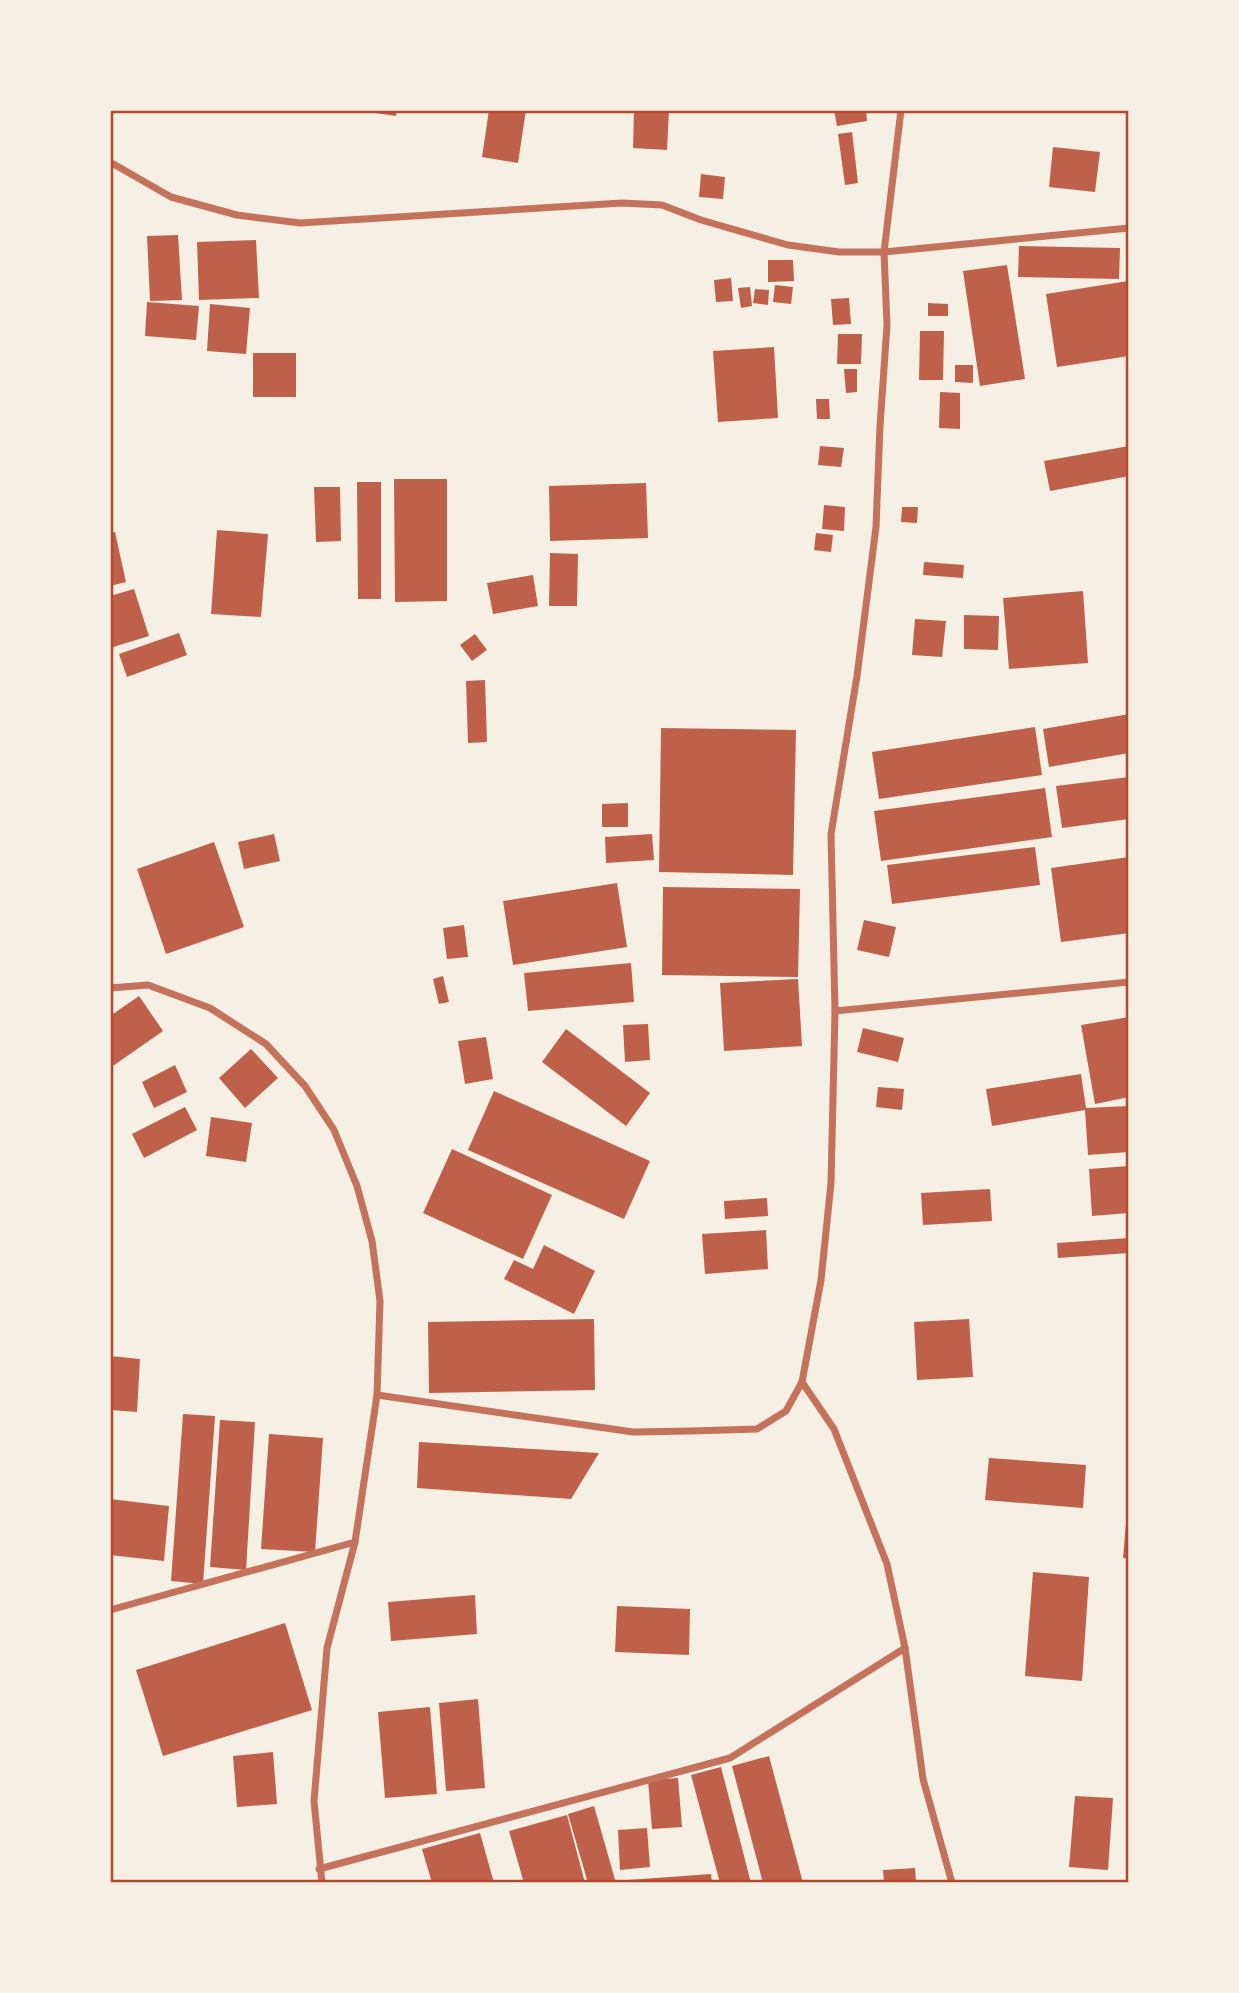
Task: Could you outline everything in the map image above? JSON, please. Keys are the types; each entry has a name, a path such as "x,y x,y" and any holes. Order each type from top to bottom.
{"street":[{"path":"377,1395 634,1432 757,1429 786,1411 802,1382 821,1280 831,1183 835,1011 831,834 857,676 876,527 887,325 884,252 901,110"},
{"path":"110,162 172,197 237,215 300,223 622,203 662,205 701,220 788,245 839,252 884,252 1129,228"},
{"path":"835,1011 1129,982"},
{"path":"110,988 148,985 210,1008 266,1044 305,1086 334,1130 357,1186 372,1241 380,1301 377,1395 355,1542 327,1648 314,1801 322,1883"},
{"path":"802,1382 834,1429 887,1564 905,1648 923,1779 953,1883"},
{"path":"110,1610 355,1542"},
{"path":"319,1869 730,1758 905,1648"}],"building":[{"path":"376,110 397,110 396,116 375,113"},
{"path":"489,110 526,110 518,163 482,157"},
{"path":"634,110 669,110 667,150 633,148"},
{"path":"834,110 866,110 867,121 837,126"},
{"path":"852,132 858,183 845,185 838,134"},
{"path":"1053,147 1100,152 1095,192 1049,187"},
{"path":"701,174 725,177 723,199 699,197"},
{"path":"178,235 182,300 150,301 147,236"},
{"path":"256,240 259,298 199,300 197,242"},
{"path":"1019,246 1120,248 1119,279 1018,277"},
{"path":"768,260 793,260 794,281 768,282"},
{"path":"1007,265 1025,379 980,386 963,271"},
{"path":"731,278 733,301 716,302 714,280"},
{"path":"1128,281 1129,356 1057,367 1046,294"},
{"path":"775,285 793,287 791,304 773,302"},
{"path":"750,287 752,306 741,308 738,288"},
{"path":"755,289 769,290 768,305 753,303"},
{"path":"849,298 851,324 833,325 831,299"},
{"path":"147,302 199,306 196,340 145,336"},
{"path":"928,303 948,304 948,316 928,316"},
{"path":"210,304 250,308 246,354 207,351"},
{"path":"920,331 944,331 943,380 919,380"},
{"path":"838,334 862,334 861,364 837,364"},
{"path":"774,347 778,418 718,422 713,351"},
{"path":"253,353 296,353 296,397 253,397"},
{"path":"955,365 973,365 973,383 955,382"},
{"path":"844,369 857,369 857,392 846,393"},
{"path":"940,392 960,393 960,429 939,428"},
{"path":"816,399 829,399 830,419 817,419"},
{"path":"820,446 844,448 841,467 818,465"},
{"path":"1129,446 1129,476 1050,491 1044,461"},
{"path":"394,479 447,479 447,601 395,602"},
{"path":"357,482 381,482 381,599 358,599"},
{"path":"646,483 648,538 550,541 549,486"},
{"path":"314,487 340,487 341,541 316,542"},
{"path":"824,505 845,507 844,531 822,529"},
{"path":"902,507 918,507 917,523 901,522"},
{"path":"217,530 268,534 261,617 211,614"},
{"path":"115,532 126,582 110,586 110,533"},
{"path":"816,533 833,535 831,552 814,550"},
{"path":"550,553 578,554 577,606 549,606"},
{"path":"924,562 964,565 963,578 923,575"},
{"path":"533,575 538,606 493,614 487,583"},
{"path":"134,589 149,636 110,648 110,596"},
{"path":"1083,591 1088,663 1009,669 1003,598"},
{"path":"964,615 999,616 998,650 964,649"},
{"path":"915,619 946,621 942,657 912,655"},
{"path":"179,633 187,655 127,677 119,654"},
{"path":"475,634 487,650 472,661 460,645"},
{"path":"485,680 487,742 468,743 466,681"},
{"path":"1129,714 1129,753 1049,767 1043,729"},
{"path":"1035,727 1042,775 879,799 872,752"},
{"path":"661,728 796,730 793,875 659,872"},
{"path":"1129,777 1129,819 1062,828 1056,786"},
{"path":"1045,788 1052,837 881,861 874,811"},
{"path":"628,803 628,827 602,827 602,804"},
{"path":"274,834 280,861 244,869 238,842"},
{"path":"652,834 654,860 606,863 605,837"},
{"path":"214,842 244,927 166,954 137,869"},
{"path":"1035,847 1040,885 892,904 887,865"},
{"path":"1129,857 1129,933 1061,942 1051,868"},
{"path":"617,883 627,947 513,965 503,901"},
{"path":"663,887 800,889 798,977 662,975"},
{"path":"864,920 896,927 889,957 857,950"},
{"path":"464,925 468,957 447,959 443,928"},
{"path":"631,963 634,1002 528,1011 524,973"},
{"path":"443,976 449,1002 439,1004 433,979"},
{"path":"798,979 802,1046 724,1051 720,983"},
{"path":"139,996 163,1031 110,1068 110,1016"},
{"path":"1129,1017 1129,1097 1095,1104 1081,1025"},
{"path":"648,1024 650,1060 625,1062 623,1025"},
{"path":"863,1028 904,1038 898,1062 857,1052"},
{"path":"566,1029 650,1093 626,1126 542,1062"},
{"path":"486,1037 493,1079 465,1084 458,1041"},
{"path":"251,1049 278,1078 245,1108 219,1078"},
{"path":"175,1065 187,1092 154,1108 142,1082"},
{"path":"1081,1074 1086,1108 1129,1106 1129,1152 1088,1155 1085,1110 992,1126 986,1089"},
{"path":"878,1087 904,1089 902,1110 876,1107"},
{"path":"494,1091 650,1161 624,1219 468,1150"},
{"path":"185,1107 197,1130 144,1158 132,1134"},
{"path":"211,1117 252,1123 246,1162 206,1156"},
{"path":"452,1149 552,1195 523,1259 423,1213"},
{"path":"1129,1166 1129,1213 1092,1216 1089,1169"},
{"path":"990,1189 992,1221 923,1225 921,1193"},
{"path":"767,1198 768,1216 725,1219 724,1201"},
{"path":"766,1230 768,1269 705,1274 702,1234"},
{"path":"1129,1238 1129,1253 1058,1258 1057,1243"},
{"path":"544,1245 595,1271 574,1314 504,1279 514,1260 533,1269"},
{"path":"594,1319 595,1390 429,1393 428,1322"},
{"path":"969,1319 973,1377 917,1380 914,1322"},
{"path":"110,1356 140,1359 137,1412 110,1410"},
{"path":"183,1414 215,1416 203,1584 171,1581"},
{"path":"220,1420 255,1422 246,1570 210,1567"},
{"path":"269,1434 323,1438 315,1552 261,1549"},
{"path":"419,1442 599,1453 571,1499 417,1488"},
{"path":"989,1458 1086,1465 1083,1508 985,1500"},
{"path":"110,1499 169,1506 164,1561 110,1555"},
{"path":"1129,1511 1129,1559 1123,1558"},
{"path":"1033,1572 1089,1577 1082,1681 1025,1676"},
{"path":"475,1595 477,1634 391,1641 388,1602"},
{"path":"617,1606 690,1609 689,1655 615,1652"},
{"path":"285,1623 312,1710 163,1756 136,1670"},
{"path":"478,1699 485,1788 446,1791 439,1703"},
{"path":"430,1707 437,1794 385,1798 378,1712"},
{"path":"273,1752 277,1804 237,1807 233,1756"},
{"path":"769,1756 803,1883 763,1883 732,1766"},
{"path":"721,1767 751,1883 720,1883 691,1775"},
{"path":"678,1778 682,1827 652,1829 648,1780"},
{"path":"1075,1796 1113,1798 1108,1870 1069,1867"},
{"path":"594,1806 616,1883 588,1883 568,1814"},
{"path":"567,1815 585,1883 524,1883 509,1831"},
{"path":"647,1828 650,1867 620,1870 618,1830"},
{"path":"480,1833 494,1883 432,1883 422,1849"},
{"path":"915,1868 916,1883 884,1883 883,1870"},
{"path":"711,1874 712,1883 629,1883 628,1880"}]}
